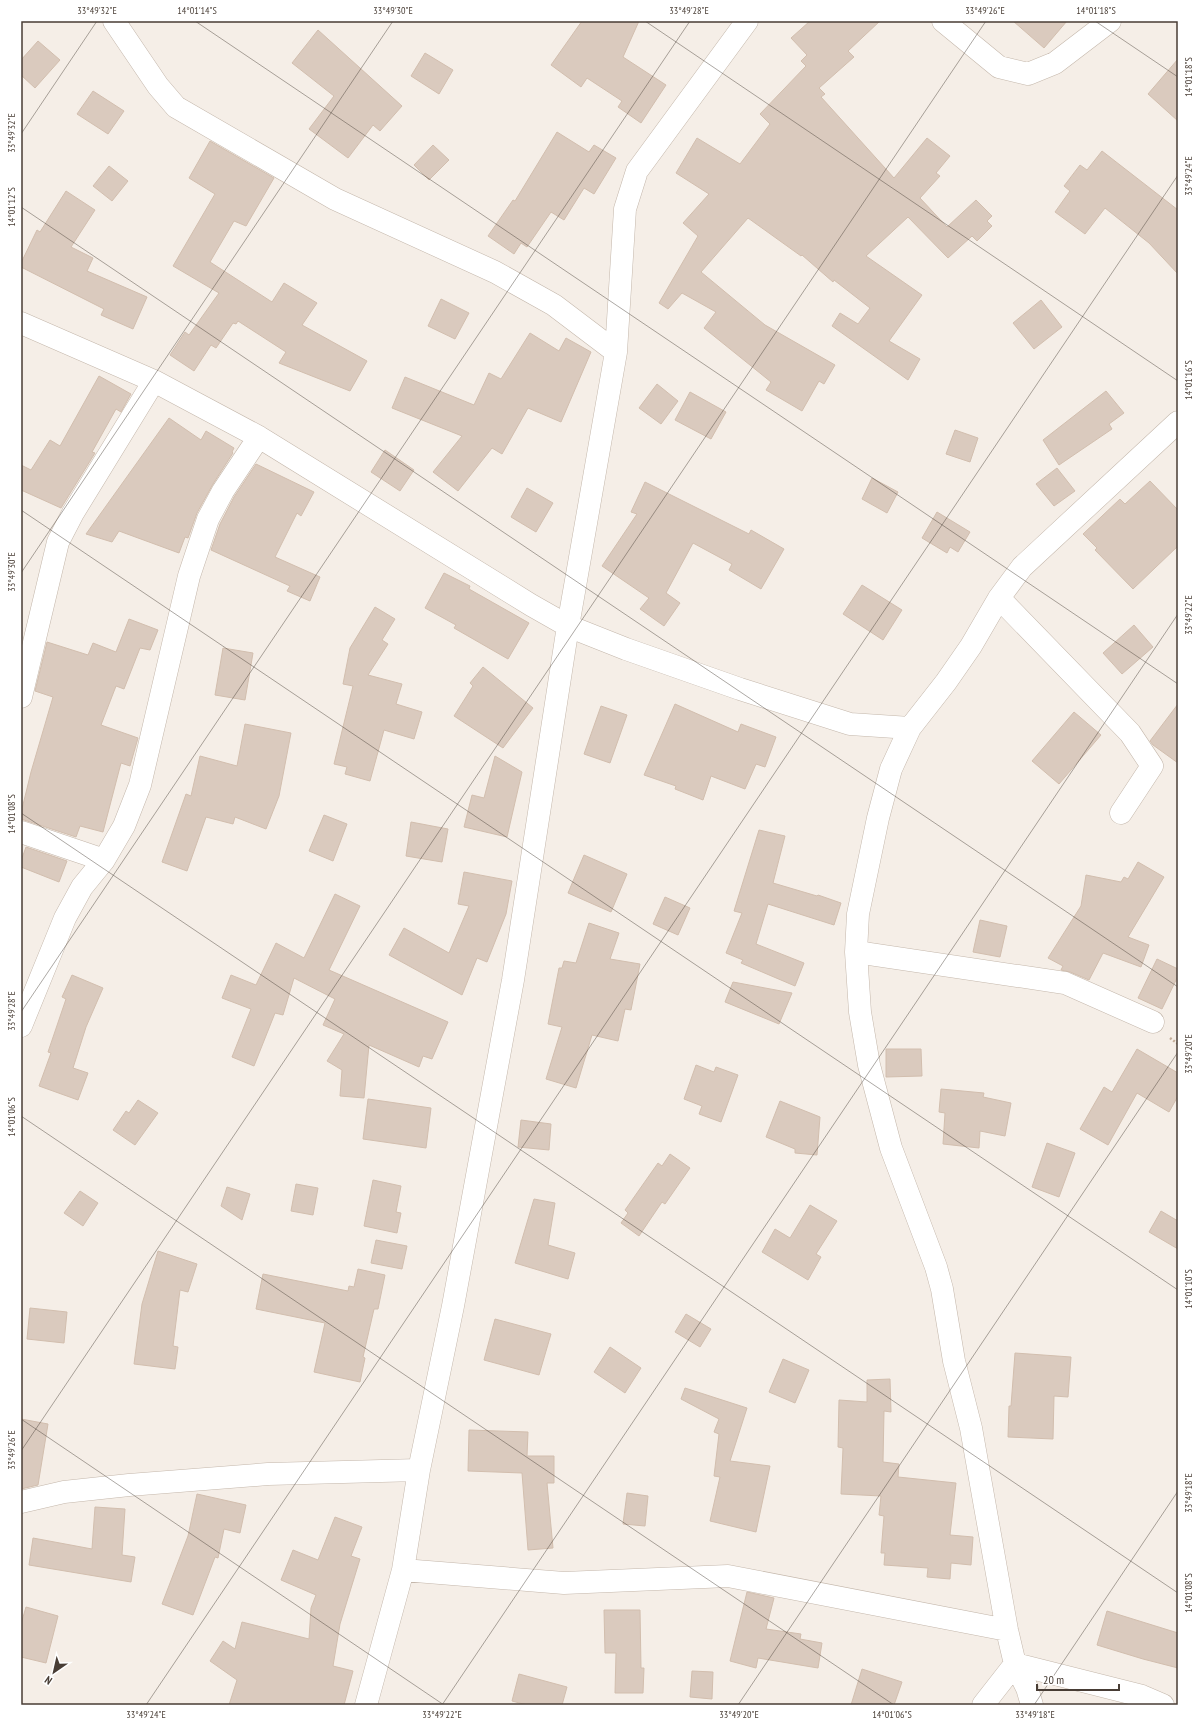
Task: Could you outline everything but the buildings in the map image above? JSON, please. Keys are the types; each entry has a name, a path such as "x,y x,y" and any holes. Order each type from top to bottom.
{"street":[{"path":"114,21 158,86 176,107 335,199 495,272 554,305 616,352"},
{"path":"943,21 999,68 1028,74 1055,63 1110,21"},
{"path":"366,1705 403,1570 419,1470 453,1306 513,980 568,626 616,352 626,209 637,171 739,24"},
{"path":"21,323 154,381 259,437 531,605 568,626 626,649 732,686 850,724 910,728"},
{"path":"21,697 58,542 73,513 154,381"},
{"path":"1032,1705 1027,1688 1015,1664 1007,1630 971,1428 954,1361 942,1289 936,1268 891,1148 869,1065 860,1012 856,952 858,914 878,818 891,769 910,728 967,652 999,598 1022,567 1178,422"},
{"path":"21,1026 65,918 82,887 104,860 124,826 140,785 189,576 208,519 223,490 259,437"},
{"path":"999,598 1130,733 1152,766 1121,813"},
{"path":"21,832 104,860"},
{"path":"856,952 1065,983 1152,1022"},
{"path":"21,1502 64,1492 129,1485 268,1474 419,1470"},
{"path":"403,1570 564,1583 728,1576 1007,1630"},
{"path":"983,1705 1015,1664"},
{"path":"1015,1664 1142,1696 1163,1705"}]}
